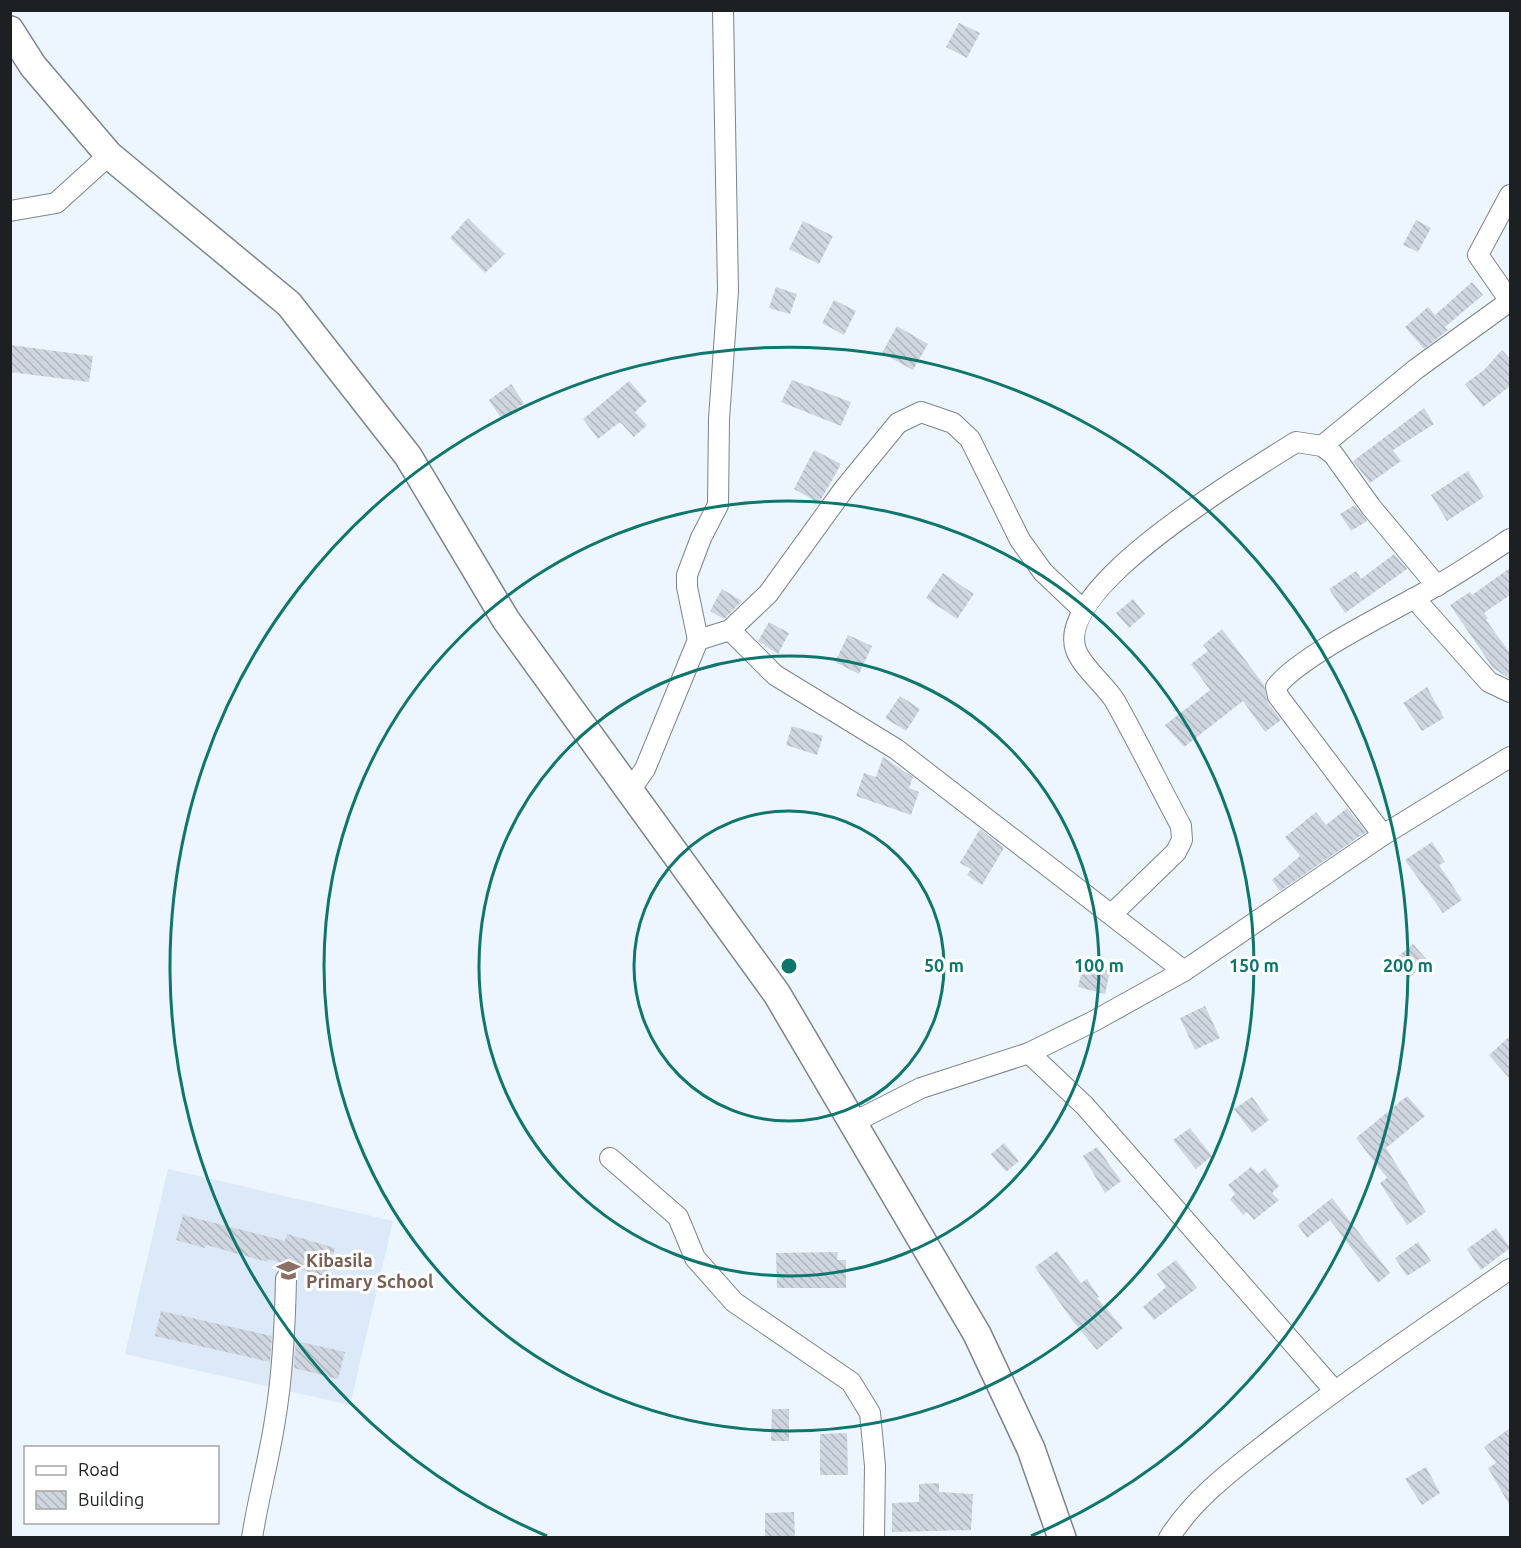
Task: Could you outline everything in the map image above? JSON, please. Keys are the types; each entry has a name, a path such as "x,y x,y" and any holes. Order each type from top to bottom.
{"main road":[{"path":"10,30 33,66 109,155 289,304 408,456 506,620 777,994 977,1334 1031,1449 1062,1538"}],"street":[{"path":"629,792 645,769 698,640 687,587 687,575 698,545 718,505 719,419 728,291 723,10"},
{"path":"10,211 56,203 109,155"},
{"path":"1322,446 1416,369 1510,301 1478,255 1510,195"},
{"path":"698,640 730,630 768,594 844,489 898,423 921,412 953,423 970,439 1020,540 1043,572 1083,610"},
{"path":"1113,913 1176,852 1182,840 1181,826 1113,699 1076,651 1074,630 1083,610 1098,589 1144,545 1296,442 1322,446 1333,454 1371,507 1437,586"},
{"path":"1383,835 1278,696 1276,687 1283,677 1326,649 1437,586 1510,539"},
{"path":"1414,598 1489,682 1510,692"},
{"path":"730,630 775,675 896,749 1057,875 1113,913 1184,971"},
{"path":"854,1122 921,1088 1029,1053 1094,1021 1184,971 1383,835 1510,757"},
{"path":"1029,1053 1085,1106 1334,1390"},
{"path":"610,1158 678,1217 695,1258 734,1302 851,1382 870,1413 875,1466 874,1538"},
{"path":"1169,1538 1183,1515 1236,1467 1334,1390 1510,1269"},
{"path":"252,1538 259,1492 275,1422 285,1348 286,1279"}],"shaded area":[{"path":"168,1169 393,1221 350,1405 125,1354"}],"building":[{"path":"959,23 980,33 967,58 946,47"},
{"path":"468,218 505,254 485,273 450,238"},
{"path":"1416,220 1431,228 1418,252 1403,245"},
{"path":"803,221 833,236 819,264 789,249"},
{"path":"1472,282 1483,295 1445,327 1448,330 1424,349 1405,327 1428,307 1435,315"},
{"path":"776,287 797,294 790,314 769,308"},
{"path":"834,300 856,311 844,335 822,323"},
{"path":"897,326 928,344 913,370 882,353"},
{"path":"10,345 93,356 89,382 10,372"},
{"path":"1502,350 1510,359 1510,386 1483,407 1465,384 1484,370"},
{"path":"792,380 851,402 841,426 781,402"},
{"path":"629,381 647,401 635,412 647,425 634,437 620,422 598,439 583,419"},
{"path":"511,384 524,403 502,419 489,400"},
{"path":"1424,408 1434,424 1393,450 1401,461 1370,483 1353,461"},
{"path":"814,450 841,464 819,503 794,489"},
{"path":"1468,471 1484,497 1447,521 1431,495"},
{"path":"1355,505 1367,521 1351,531 1340,514"},
{"path":"1394,554 1407,569 1345,613 1329,589 1356,571 1361,579"},
{"path":"1510,568 1510,595 1484,613 1488,618 1486,620 1510,653 1510,679 1493,668 1450,605 1470,592 1472,595"},
{"path":"943,573 974,594 957,619 926,598"},
{"path":"722,589 742,601 724,619 710,611"},
{"path":"1133,599 1145,614 1129,628 1116,613"},
{"path":"769,622 789,633 778,654 758,641"},
{"path":"1222,629 1264,685 1268,703 1281,720 1265,732 1243,701 1184,747 1165,725 1210,690 1191,664 1208,651 1203,645"},
{"path":"848,635 872,646 859,674 835,662"},
{"path":"1427,687 1444,718 1422,731 1403,703"},
{"path":"900,696 920,709 906,731 885,718"},
{"path":"792,726 823,736 817,755 786,745"},
{"path":"883,757 913,777 909,788 919,792 911,815 856,796 864,773 876,777"},
{"path":"1347,808 1366,832 1280,891 1272,880 1300,856 1285,837 1316,812 1326,825"},
{"path":"980,829 1004,848 982,885 967,875 971,869 960,863"},
{"path":"1432,842 1445,862 1439,865 1462,900 1443,913 1405,860"},
{"path":"1413,944 1428,961 1410,977 1395,959"},
{"path":"1084,961 1111,967 1105,994 1078,987"},
{"path":"1205,1006 1220,1038 1195,1050 1180,1018"},
{"path":"1510,1036 1510,1079 1489,1055"},
{"path":"1407,1096 1425,1116 1386,1148 1426,1212 1407,1225 1380,1183 1387,1178 1356,1138"},
{"path":"1252,1097 1269,1120 1252,1133 1234,1109"},
{"path":"1190,1128 1212,1156 1196,1169 1173,1140"},
{"path":"1004,1143 1019,1161 1006,1172 991,1154"},
{"path":"1097,1147 1121,1181 1105,1193 1083,1156"},
{"path":"1251,1167 1258,1174 1265,1168 1279,1186 1272,1193 1279,1200 1254,1220 1247,1212 1243,1215 1230,1199 1235,1194 1228,1185"},
{"path":"1332,1198 1390,1273 1378,1283 1330,1220 1307,1238 1298,1225"},
{"path":"183,1215 285,1241 287,1234 335,1248 326,1277 268,1259 268,1262 206,1245 205,1248 176,1240"},
{"path":"1496,1228 1510,1248 1481,1270 1467,1249"},
{"path":"1418,1242 1431,1261 1407,1276 1395,1258"},
{"path":"1057,1251 1081,1283 1087,1279 1099,1297 1097,1298 1123,1328 1097,1350 1072,1320 1035,1267"},
{"path":"838,1252 837,1260 846,1260 846,1288 777,1288 776,1253"},
{"path":"1176,1260 1197,1288 1154,1320 1143,1307 1166,1287 1157,1274"},
{"path":"161,1311 272,1336 270,1362 155,1336"},
{"path":"296,1341 345,1352 338,1379 294,1368"},
{"path":"772,1409 789,1409 789,1441 771,1441"},
{"path":"1510,1428 1510,1506 1488,1468 1496,1463 1484,1447"},
{"path":"847,1433 848,1475 820,1475 820,1434"},
{"path":"1426,1467 1440,1493 1422,1505 1405,1479"},
{"path":"939,1483 939,1492 973,1494 971,1530 892,1532 892,1503 919,1502 919,1484"},
{"path":"794,1512 795,1538 765,1538 765,1513"}],"place":[{"name":"Kibasila Primary School","path":"288,1271"}]}
